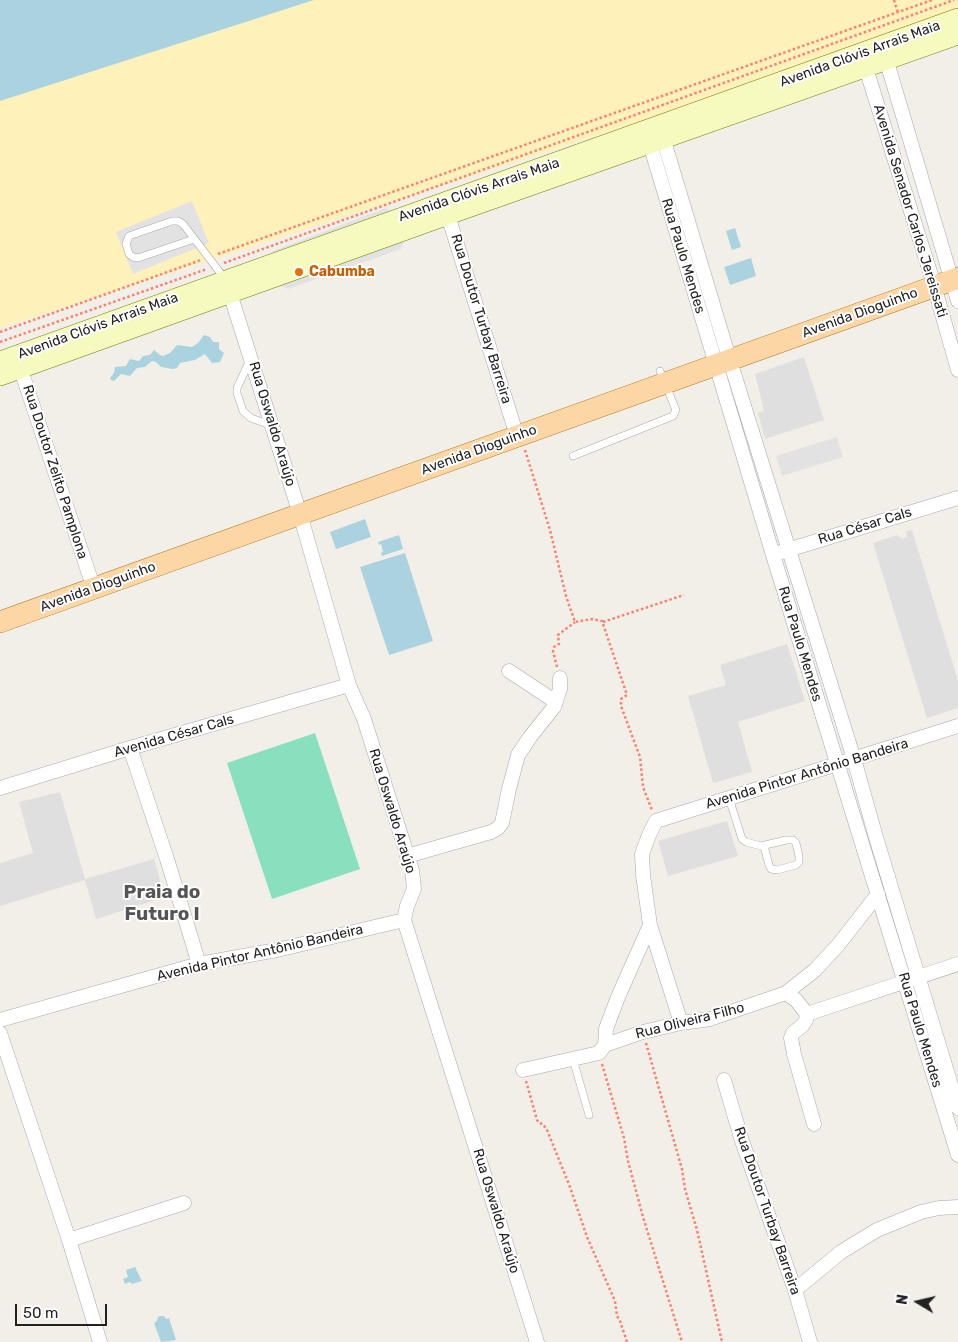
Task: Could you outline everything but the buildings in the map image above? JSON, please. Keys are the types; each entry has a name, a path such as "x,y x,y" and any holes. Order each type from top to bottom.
{"main road":[{"name":"Avenida Clóvis Arrais Maia","path":"0,376 12,362 223,280 446,209 655,136 864,61 958,18"},
{"name":"Avenida Clóvis Arrais Maia","path":"884,53 958,35"},
{"name":"Avenida Dioguinho","path":"0,622 92,583 947,275"},
{"name":"Avenida Dioguinho","path":"0,608 92,583"}],"street":[{"name":"Avenida Senador Carlos Jereissati","path":"884,53 947,275 958,370"},
{"name":"Avenida Senador Carlos Jereissati","path":"864,61 958,300"},
{"name":"Rua Paulo Mendes","path":"655,136 721,356 738,437 773,555 878,894 899,937"},
{"name":"Rua Doutor Turbay Barreira","path":"446,209 517,431"},
{"name":"Rua Oswaldo Araújo","path":"223,280 251,357 299,509 348,685 364,719 413,876 414,889 404,920 537,1342"},
{"name":"Rua Paulo Mendes","path":"721,356 753,432 854,759 875,834 899,937 944,1087 958,1155"},
{"name":"Rua Doutor Zelito Pamplona","path":"12,362 92,583"},
{"path":"738,437 753,432"},
{"name":"Rua César Cals","path":"773,555 958,498"},
{"path":"508,671 556,702"},
{"path":"407,856 491,832 498,828 502,822 518,755 548,716 556,702 560,689 560,678"},
{"name":"Avenida César Cals","path":"0,788 348,685"},
{"name":"Avenida Pintor Antônio Bandeira","path":"656,821 958,726"},
{"path":"130,748 167,859 198,964"},
{"path":"656,821 642,854 643,875 650,925 681,1023"},
{"path":"861,838 875,834"},
{"name":"Rua Oliveira Filho","path":"524,1070 573,1059 643,1032 681,1023 710,1019 786,993 815,970 839,944 878,894"},
{"name":"Avenida Pintor Antônio Bandeira","path":"0,1020 198,964 294,946 404,920"},
{"path":"602,1049 606,1029 618,997 650,925"},
{"path":"807,1014 958,964"},
{"path":"786,993 796,1000 807,1014 804,1025 793,1033 791,1038 814,1124"},
{"path":"0,1033 69,1240 100,1342"},
{"name":"Rua Doutor Turbay Barreira","path":"724,1080 742,1141 795,1290 810,1342"},
{"name":"Rua Paulo Mendes","path":"944,1087 958,1108"},
{"path":"69,1240 184,1203"},
{"path":"795,1290 841,1252 877,1230 921,1212 939,1208 958,1207"}],"lane":[{"path":"194,239 138,258 129,254 126,244 129,236 172,221 183,224 208,258 223,280"},
{"path":"251,357 237,388 237,393 246,416 273,426"},
{"path":"573,456 673,416 676,410 663,377"},
{"path":"729,798 742,839 754,845 764,846 793,840 796,842 799,856 798,862 796,865 777,870 771,869 764,846"},
{"path":"573,1059 589,1115"}],"path":[{"path":"894,0 898,13"},
{"path":"0,332 932,0"},
{"path":"0,342 223,280 954,0"},
{"path":"517,431 550,530 566,596 575,622"},
{"path":"560,678 553,651 554,647 559,644 558,635 575,622 592,619 603,622 684,595"},
{"path":"603,622 627,695 621,698 621,706 640,757 643,787 650,801 656,821"},
{"path":"643,1032 682,1169 685,1189 697,1230 722,1342"},
{"path":"602,1049 643,1217 682,1342"},
{"path":"524,1070 537,1120 539,1123 544,1124 554,1146 587,1237 614,1301 617,1316 627,1342"}],"shaded area":[{"path":"192,201 209,243 133,274 116,232"},
{"path":"386,208 396,214 270,260 273,251"},
{"path":"405,238 401,249 288,289 277,284"},
{"path":"804,357 824,420 765,439 758,413 764,411 755,374"},
{"path":"837,437 843,457 782,476 776,456"},
{"path":"912,530 958,681 958,708 927,718 873,543 897,535 902,539 907,537 906,531"},
{"path":"787,644 805,701 738,722 752,772 713,783 688,696 726,685 720,665"},
{"path":"60,792 85,879 154,859 165,897 96,919 85,880 0,906 0,863 33,853 19,802"},
{"path":"727,821 738,856 668,876 658,841"}],"sand":[{"path":"314,0 958,0 958,9 832,60 0,328 0,101"}],"green space":[{"path":"315,733 360,869 272,899 227,763"}],"water":[{"path":"0,0 314,0 0,101"},
{"path":"735,228 741,247 732,250 726,231"},
{"path":"751,258 756,276 730,285 724,267"},
{"path":"204,335 210,337 213,342 219,342 219,349 224,353 220,362 212,363 205,354 195,360 180,363 177,368 173,369 161,367 152,361 145,367 137,368 130,376 121,374 114,381 110,378 114,373 115,367 126,366 130,359 139,361 143,356 150,355 154,350 163,356 170,353 177,345 192,347"},
{"path":"365,519 371,537 336,549 330,532"},
{"path":"399,535 403,549 382,556 381,544 379,545 378,542"},
{"path":"405,553 433,641 389,655 360,567"},
{"path":"135,1267 142,1281 125,1284 123,1279 128,1277 126,1270"},
{"path":"160,1316 164,1316 166,1319 169,1318 176,1340 161,1342 154,1323"}],"place":[{"name":"Cabumba","path":"299,272"}],"district":[{"name":"Praia do Futuro I","path":"162,904"}]}
